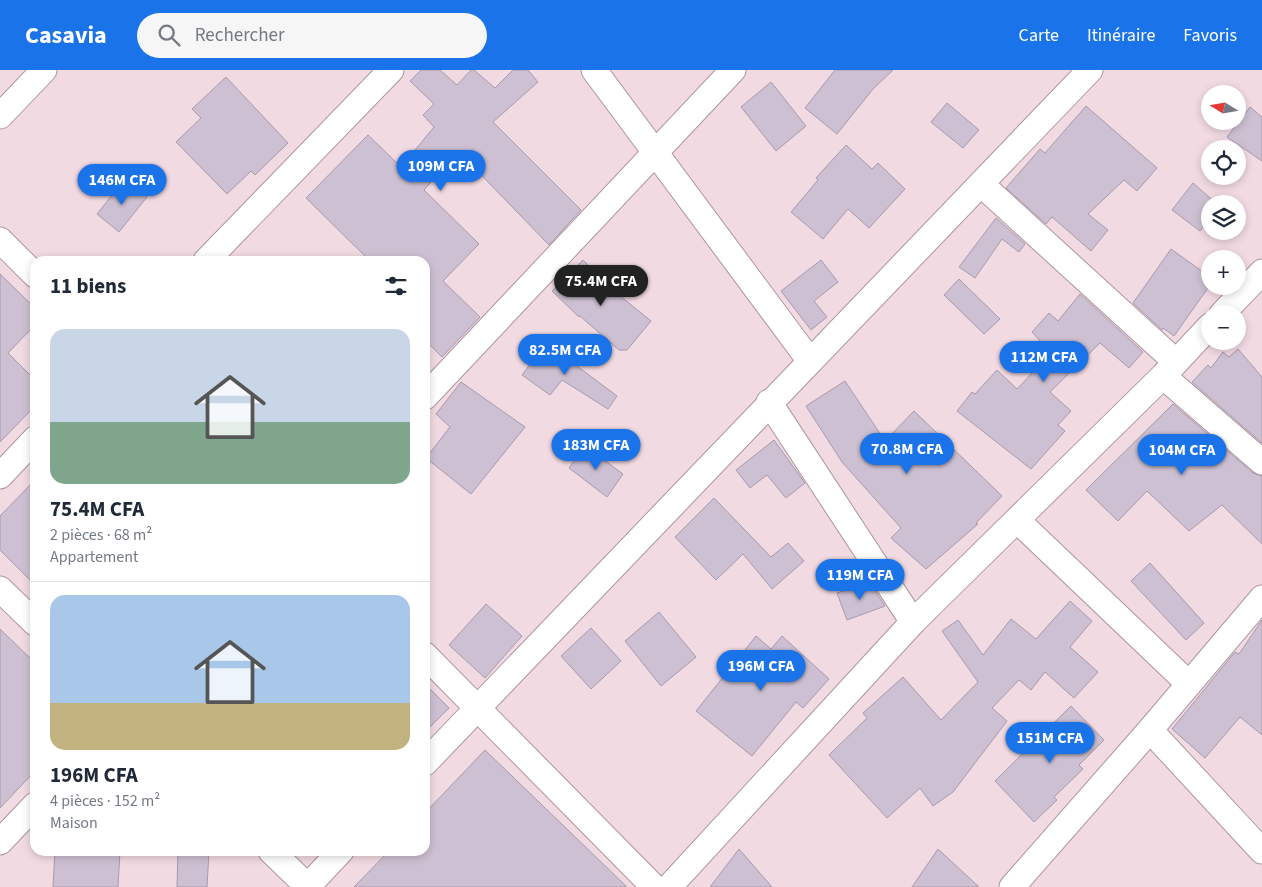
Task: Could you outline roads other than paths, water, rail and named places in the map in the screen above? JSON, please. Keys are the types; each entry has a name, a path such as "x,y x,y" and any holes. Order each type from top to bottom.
{"street":[{"path":"0,116 44,70"},
{"path":"211,256 390,70"},
{"path":"594,70 810,360"},
{"path":"430,392 733,70"},
{"path":"430,758 980,184 1082,72"},
{"path":"980,184 1170,369 1262,462"},
{"path":"0,240 30,270"},
{"path":"1231,305 1262,272"},
{"path":"669,887 913,622 1170,369 1201,336"},
{"path":"769,402 913,622"},
{"path":"0,476 30,445"},
{"path":"1016,520 1189,684"},
{"path":"0,589 30,618"},
{"path":"1019,884 1262,598"},
{"path":"430,660 654,887"},
{"path":"1150,730 1262,851"},
{"path":"0,842 30,810"},
{"path":"276,856 307,887 336,856"}]}
